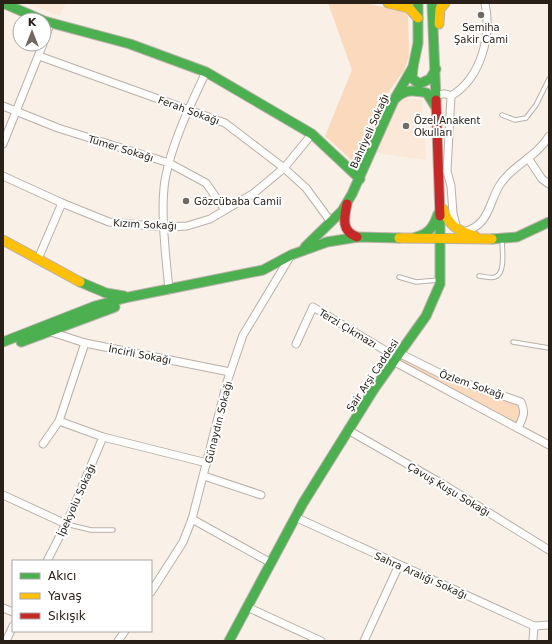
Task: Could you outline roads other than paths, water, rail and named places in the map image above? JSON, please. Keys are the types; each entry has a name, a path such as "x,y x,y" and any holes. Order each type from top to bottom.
{"main road":[{"path":"3,3 23,12"},
{"path":"388,3 409,8 418,18"},
{"name":"Bahriyeli Sokağı","path":"302,250 332,222 347,203 360,178 394,100 413,67 418,43 418,3"},
{"name":"Şair Arşi Caddesi","path":"229,641 272,563 295,517 348,430 396,357 426,316 434,300 440,280 441,239 432,3"},
{"path":"413,67 412,78 419,84 424,84 435,74 440,50 440,9 445,3"},
{"path":"52,24 130,44 206,72 312,134 360,178"},
{"path":"394,100 401,93 409,90 427,93 435,101"},
{"path":"440,201 448,222 460,231 492,239"},
{"path":"404,239 420,237 431,230 435,223 440,201"},
{"path":"347,203 344,218 346,232 348,235 358,238"},
{"path":"3,342 95,306 129,297 263,270 302,250 327,242 358,238 502,239 523,235 549,222"},
{"path":"3,240 80,282 106,293 129,297"},
{"path":"80,282 94,299 95,306 92,316"},
{"path":"3,349 115,307 129,297"}],"street":[{"path":"485,3 487,29 482,56 467,82 451,96 447,171 451,186 453,213 460,231 473,229 481,223 502,183 511,171 540,148 549,137"},
{"path":"3,144 41,52"},
{"name":"Ferah Sokağı","path":"39,56 225,123 284,168 306,188 332,222"},
{"path":"169,290 164,227 165,181 169,163 187,110 206,72"},
{"path":"435,101 440,94 445,93 451,96"},
{"name":"Tümer Sokağı","path":"3,106 58,128 169,163 206,183 224,210"},
{"name":"Kızım Sokağı","path":"3,176 62,204 108,222 164,227 187,226 210,218 254,193 284,168 312,134"},
{"path":"528,158 542,179 549,184"},
{"path":"38,259 62,204"},
{"name":"Günaydın Sokağı","path":"152,590 183,542 192,519 208,463 230,372 243,335 292,255"},
{"name":"Terzi Çıkmazı","path":"296,344 313,307 396,357"},
{"name":"İncirli Sokağı","path":"51,332 85,344 230,372"},
{"path":"43,444 59,421 85,344"},
{"name":"Özlem Sokağı","path":"396,357 549,445"},
{"name":"Özlem Sokağı","path":"396,357 444,376 521,402 524,415 518,428"},
{"path":"59,421 103,438 208,463"},
{"name":"Çavuş Kuşu Sokağı","path":"348,430 478,505 549,550"},
{"name":"İpekyolu Sokağı","path":"48,560 66,524 103,438"},
{"path":"204,476 261,495"},
{"path":"3,495 66,524"},
{"name":"Sahra Aralığı Sokağı","path":"295,517 534,626 549,625"},
{"path":"192,519 272,563"},
{"path":"364,641 399,564"},
{"path":"247,607 321,641"},
{"path":"533,641 534,626"},
{"path":"6,641 12,628"},
{"path":"118,641 124,632"}],"lane":[{"path":"502,115 516,120 526,118 536,105 549,79"},
{"path":"479,276 492,278 500,274 502,269 502,239"},
{"path":"399,277 416,282 440,280"},
{"path":"513,342 549,348"},
{"path":"66,524 90,530 113,530"}],"place":[{"name":"Semiha Şakir Cami","path":"481,15"},
{"name":"Özel Anakent Okulları","path":"406,126"},
{"name":"Gözcübaba Camii","path":"186,201"}]}
